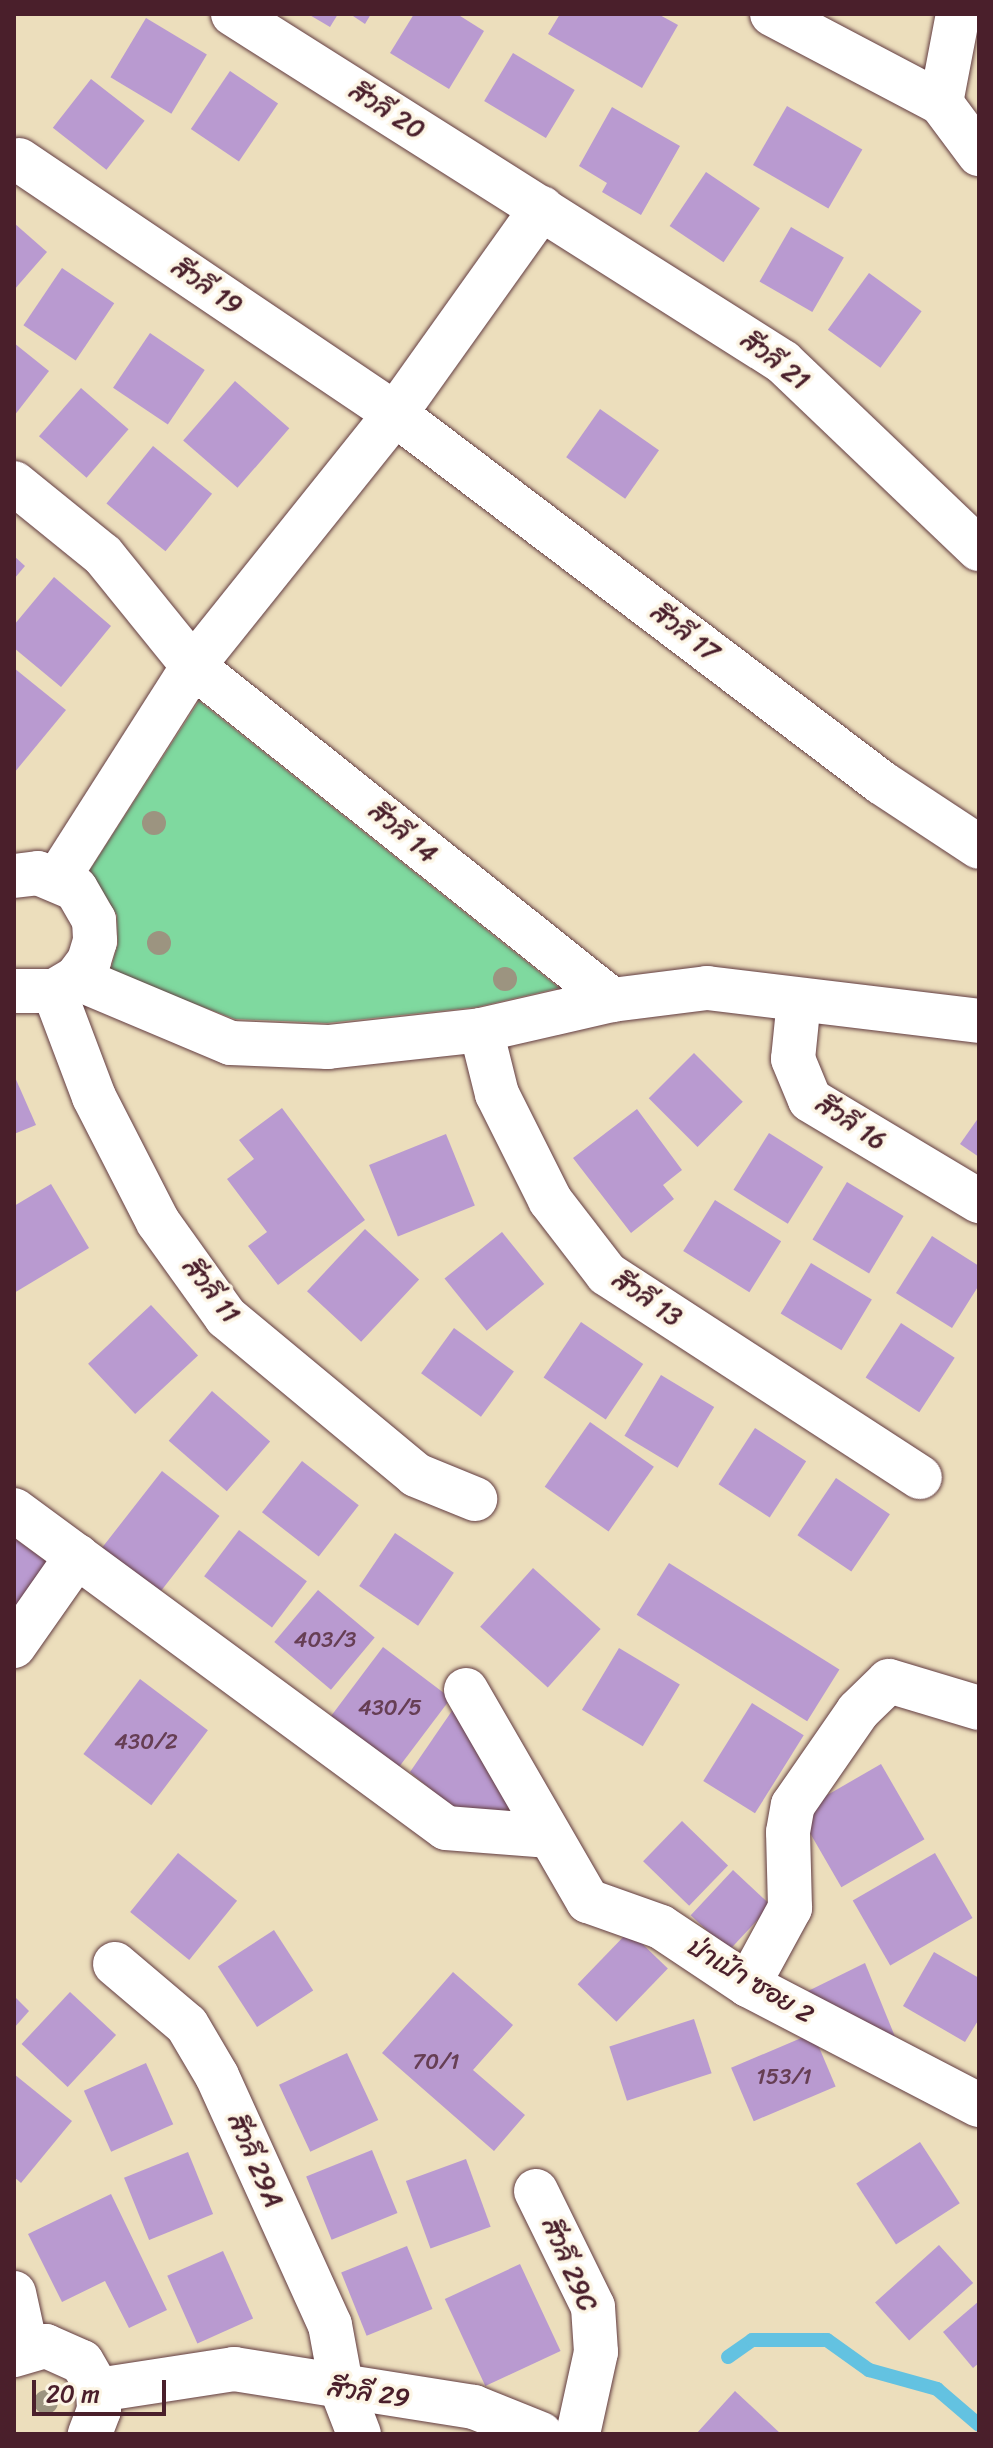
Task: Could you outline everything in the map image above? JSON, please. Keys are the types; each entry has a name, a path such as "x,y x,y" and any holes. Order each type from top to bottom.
{"street":[{"name":"สีวลี 20","path":"233,14 542,208"},
{"path":"772,14 941,103 979,154"},
{"path":"941,103 958,14"},
{"name":"สีวลี 19","path":"19,160 395,414"},
{"path":"58,878 193,666 395,414 542,208"},
{"name":"สีวลี 21","path":"542,208 783,362 979,549"},
{"name":"สีวลี 17","path":"395,414 882,783 979,847"},
{"name":"สีวลี 14","path":"14,483 103,555 193,666 612,1000"},
{"path":"14,876 38,873 58,878 76,889 94,920 89,961 48,987"},
{"path":"48,987 231,1043 328,1047 481,1030 612,1000 707,988 979,1021"},
{"name":"สีวลี 11","path":"48,987 94,1097 158,1222 226,1317 416,1475 475,1499"},
{"name":"สีวลี 16","path":"799,1000 793,1059 810,1100 979,1201"},
{"name":"สีวลี 13","path":"481,1030 497,1094 550,1200 607,1274 920,1477"},
{"path":"14,1510 446,1828 547,1836"},
{"path":"14,1646 77,1556"},
{"path":"748,1985 790,1908 788,1832 793,1805 858,1711 889,1681 979,1708"},
{"name":"ป่าเป้า ซอย 2","path":"466,1690 547,1836 588,1901 661,1927 748,1985 979,2105"},
{"name":"สีวลี 29A","path":"115,1964 187,2025 217,2076 330,2325 342,2390 359,2434"},
{"name":"สีวลี 29C","path":"536,2191 593,2307 596,2352 578,2434"},
{"path":"14,2293 20,2352 65,2351 82,2362 98,2390 99,2410 90,2434"},
{"name":"สีวลี 29","path":"98,2390 234,2369 342,2390 474,2407 541,2434"}],"green space":[{"path":"199,701 559,988 477,1007 327,1023 235,1019 110,972 118,944 117,915 90,870"}],"building":[{"path":"308,14 338,14 330,27"},
{"path":"350,14 371,14 365,24"},
{"path":"414,14 457,14 484,31 449,89 390,53"},
{"path":"560,14 658,14 678,25 642,88 548,34"},
{"path":"146,18 207,55 171,114 110,77"},
{"path":"513,53 575,90 546,138 484,101"},
{"path":"230,71 278,103 239,161 191,129"},
{"path":"91,79 145,121 106,170 53,128"},
{"path":"787,106 862,150 828,208 753,165"},
{"path":"612,107 680,146 641,215 602,192 607,183 579,166"},
{"path":"706,172 760,208 724,262 670,226"},
{"path":"14,223 47,252 14,290"},
{"path":"791,227 844,257 812,312 760,282"},
{"path":"62,268 114,303 76,360 23,325"},
{"path":"869,273 922,311 880,368 828,330"},
{"path":"150,333 205,370 168,425 113,388"},
{"path":"14,343 49,371 14,416"},
{"path":"235,381 289,428 238,488 183,441"},
{"path":"81,388 129,429 87,478 39,436"},
{"path":"600,409 659,450 625,499 566,457"},
{"path":"153,446 212,494 165,551 106,504"},
{"path":"14,556 25,566 14,579"},
{"path":"54,577 111,626 61,687 14,648 14,625"},
{"path":"14,668 66,710 14,773"},
{"path":"694,1053 743,1102 698,1147 649,1098"},
{"path":"14,1075 36,1125 14,1134"},
{"path":"282,1108 365,1220 278,1285 248,1246 267,1232 227,1179 254,1159 239,1140"},
{"path":"637,1109 682,1170 663,1185 674,1199 631,1233 573,1158"},
{"path":"979,1117 979,1157 960,1144"},
{"path":"769,1133 823,1167 788,1224 733,1190"},
{"path":"446,1134 475,1205 398,1236 369,1165"},
{"path":"847,1182 904,1216 869,1273 812,1239"},
{"path":"51,1184 89,1248 14,1293 14,1206"},
{"path":"715,1200 781,1241 749,1292 683,1251"},
{"path":"365,1229 419,1279 361,1342 307,1291"},
{"path":"502,1232 544,1284 487,1331 444,1279"},
{"path":"932,1236 979,1266 979,1285 952,1328 896,1293"},
{"path":"811,1263 872,1300 841,1350 781,1314"},
{"path":"151,1305 198,1355 135,1414 88,1364"},
{"path":"581,1322 643,1364 606,1419 544,1378"},
{"path":"901,1323 955,1358 919,1412 866,1378"},
{"path":"454,1328 514,1371 481,1417 421,1373"},
{"path":"661,1375 714,1407 678,1468 624,1436"},
{"path":"212,1391 270,1442 227,1491 169,1441"},
{"path":"590,1422 654,1467 609,1531 545,1487"},
{"path":"755,1428 806,1461 770,1517 719,1484"},
{"path":"302,1461 359,1505 319,1557 262,1512"},
{"path":"162,1471 220,1516 159,1594 101,1549"},
{"path":"836,1478 890,1514 851,1572 797,1535"},
{"path":"239,1530 307,1581 272,1627 204,1576"},
{"path":"395,1533 454,1573 418,1626 359,1586"},
{"path":"14,1538 47,1562 14,1609"},
{"path":"669,1563 839,1670 807,1721 637,1615"},
{"path":"533,1568 601,1629 548,1688 480,1627"},
{"path":"318,1590 375,1638 331,1690 274,1642"},
{"path":"383,1647 451,1698 397,1770 329,1719"},
{"path":"619,1648 680,1685 643,1746 582,1710"},
{"path":"140,1679 208,1730 151,1805 83,1754"},
{"path":"752,1703 804,1735 755,1813 703,1781"},
{"path":"456,1705 515,1800 503,1821 460,1814 410,1772"},
{"path":"881,1764 924,1839 841,1887 798,1812"},
{"path":"682,1821 728,1865 689,1906 643,1861"},
{"path":"178,1853 237,1901 189,1960 130,1912"},
{"path":"935,1853 972,1918 890,1965 853,1900"},
{"path":"733,1870 771,1905 729,1951 691,1915"},
{"path":"274,1930 313,1990 257,2027 218,1966"},
{"path":"629,1931 668,1969 616,2022 578,1984"},
{"path":"934,1952 979,1978 979,2019 965,2042 903,2006"},
{"path":"865,1963 898,2044 804,1993"},
{"path":"453,1972 513,2025 473,2070 525,2115 494,2151 382,2053"},
{"path":"70,1992 116,2035 68,2087 22,2044"},
{"path":"14,1996 29,2011 14,2028"},
{"path":"694,2019 712,2073 627,2101 609,2047"},
{"path":"813,2033 836,2086 754,2121 731,2068"},
{"path":"347,2053 378,2120 310,2152 279,2085"},
{"path":"146,2063 173,2124 111,2152 84,2091"},
{"path":"14,2074 72,2121 21,2183 14,2177"},
{"path":"920,2142 960,2203 896,2245 856,2183"},
{"path":"372,2150 397,2213 332,2240 306,2177"},
{"path":"188,2152 213,2214 149,2240 124,2178"},
{"path":"466,2159 491,2227 430,2249 406,2181"},
{"path":"111,2194 167,2310 129,2328 105,2281 62,2302 28,2234"},
{"path":"939,2245 973,2283 909,2340 875,2303"},
{"path":"407,2246 432,2309 367,2336 341,2273"},
{"path":"223,2251 253,2319 197,2343 167,2276"},
{"path":"520,2264 561,2351 485,2386 445,2299"},
{"path":"979,2301 979,2363 973,2368 943,2332"},
{"path":"735,2391 781,2434 696,2434"}],"waterway":[{"path":"728,2357 752,2340 827,2340 869,2370 937,2389 979,2425"}]}
